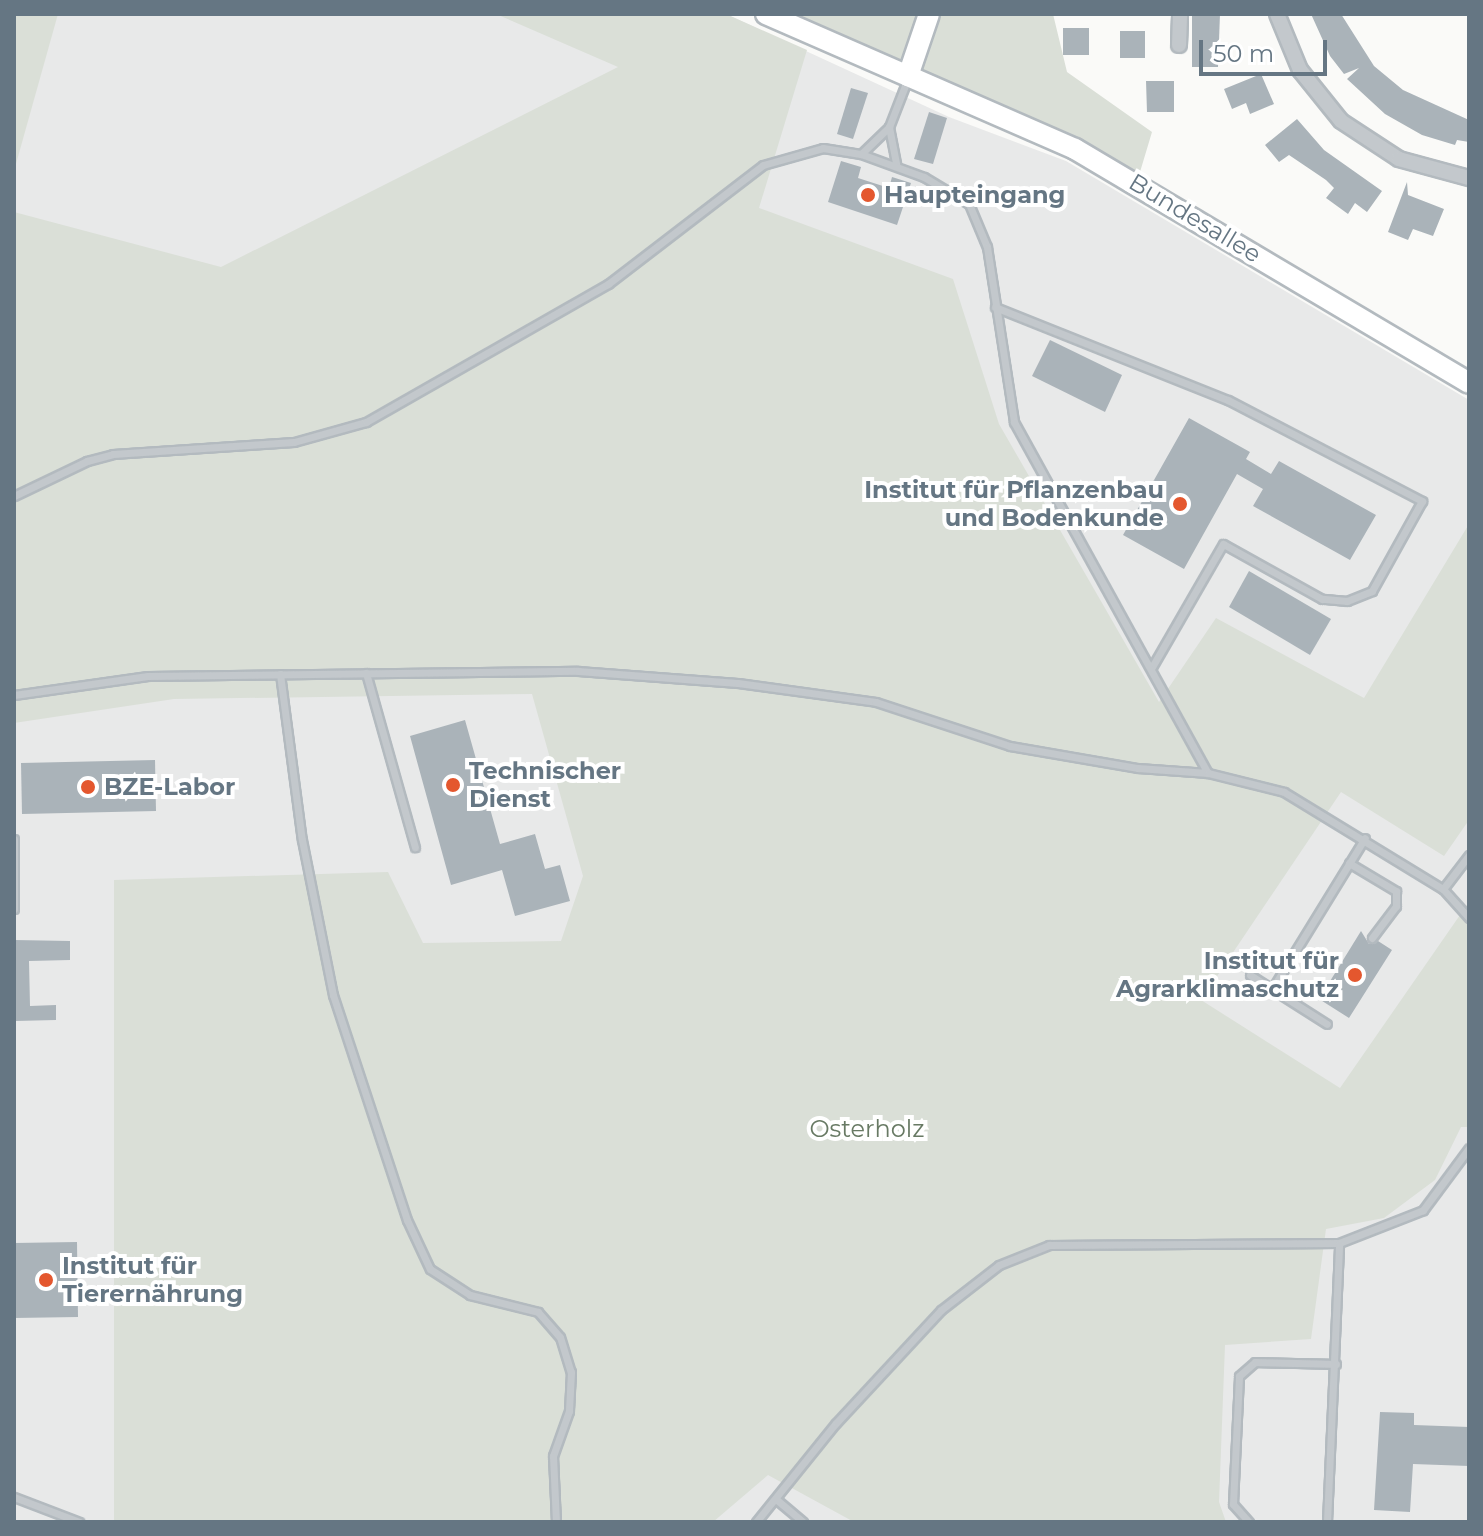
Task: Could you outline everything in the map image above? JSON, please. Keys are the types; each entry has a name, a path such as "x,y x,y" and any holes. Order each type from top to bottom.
{"main road":[{"name":"Bundesallee","path":"766,14 1137,182 1469,383"},
{"path":"908,76 929,14"}],"street":[{"path":"1179,45 1180,14"},
{"path":"1277,14 1300,70 1341,121 1399,159 1469,178"}],"lane":[{"path":"861,154 889,127 908,76"},
{"path":"889,127 896,164"},
{"path":"14,496 87,461 113,454 294,442 366,422 608,284 763,165 783,156 823,148 861,154 896,164 969,204 987,247 1014,422 1208,773"},
{"path":"995,307 1228,400 1422,501 1372,591 1347,601 1322,599 1223,544 1152,667"},
{"path":"14,695 148,676 578,671 738,683 876,702 1010,746 1138,768 1208,773 1284,792 1365,838 1443,889 1469,918"},
{"path":"366,673 415,847"},
{"path":"280,674 302,840 333,995 407,1220 430,1269 470,1295 538,1312 560,1337 571,1372 569,1411 553,1456 556,1522"},
{"path":"1272,989 1365,838"},
{"path":"14,839 14,909"},
{"path":"1443,889 1469,855"},
{"path":"1349,863 1396,891 1396,906 1372,938"},
{"path":"1250,975 1327,1024"},
{"path":"756,1522 777,1500 836,1423 941,1310 999,1265 1049,1245 1339,1243 1423,1210 1469,1148"},
{"path":"1327,1522 1339,1243"},
{"path":"1249,1522 1233,1504 1239,1376 1255,1362 1336,1364"},
{"path":"14,1497 79,1522"},
{"path":"777,1500 803,1522"}],"shaded area":[{"name":"Osterholz","path":"14,14 726,14 949,117 1066,161 1469,400 1469,1522 14,1522"}],"green space":[{"path":"14,14 58,14 14,171"},
{"name":"Osterholz","path":"496,14 726,14 807,50 759,208 953,279 999,424 1159,702 1216,618 1364,698 1469,524 1469,820 1444,856 1341,792 1201,1000 1340,1088 1469,902 1469,1127 1461,1127 1435,1180 1384,1218 1326,1229 1311,1339 1225,1345 1219,1502 1226,1522 854,1522 768,1475 713,1522 114,1522 114,880 388,872 423,943 561,941 583,876 532,694 174,699 14,723 14,212 221,267 618,67"},
{"path":"766,14 1053,14 1067,72 1152,132 1137,182"}],"building":[{"path":"1192,14 1220,14 1218,67 1192,67"},
{"path":"1311,14 1341,14 1374,66 1403,90 1469,120 1469,142 1457,140 1455,145 1422,135 1385,114 1347,79 1359,68 1344,74 1330,56"},
{"path":"1063,28 1089,28 1089,55 1063,55"},
{"path":"1120,31 1145,31 1145,58 1120,58"},
{"path":"1261,74 1274,104 1250,114 1246,103 1232,109 1224,89"},
{"path":"1146,81 1174,81 1174,112 1147,112"},
{"path":"851,88 868,93 853,139 837,134"},
{"path":"929,112 947,118 933,164 914,159"},
{"path":"1297,119 1324,150 1382,191 1367,212 1355,203 1348,214 1326,198 1334,188 1326,180 1289,155 1279,162 1265,145"},
{"name":"Haupteingang","path":"841,161 861,167 858,178 889,188 892,177 911,183 897,225 828,202"},
{"path":"1407,182 1408,195 1444,209 1433,236 1413,229 1408,240 1388,232"},
{"path":"1050,340 1122,375 1105,412 1032,376"},
{"path":"1189,418 1250,452 1246,459 1271,474 1279,461 1376,515 1350,560 1253,506 1263,489 1237,474 1184,569 1123,535"},
{"path":"1249,571 1331,619 1310,655 1229,607"},
{"name":"Technischer Dienst","path":"465,720 500,844 535,834 545,869 560,865 570,901 515,916 502,870 451,885 410,736"},
{"name":"BZE-Labor","path":"155,760 156,811 22,814 21,763"},
{"name":"Institut für Agrarklimaschutz","path":"1361,931 1369,944 1378,941 1392,950 1349,1018 1319,999"},
{"path":"14,940 70,941 70,960 29,961 30,1006 56,1005 56,1020 15,1021"},
{"name":"Institut für Tierernährung","path":"77,1242 78,1317 14,1318 14,1243"},
{"path":"1380,1412 1414,1413 1414,1425 1469,1427 1469,1466 1413,1464 1410,1512 1374,1510"}],"place":[{"name":"Haupteingang","path":"868,195"},
{"name":"Institut für Pflanzenbau und Bodenkunde","path":"1180,504"},
{"name":"Technischer Dienst","path":"453,785"},
{"name":"BZE-Labor","path":"88,787"},
{"name":"Institut für Agrarklimaschutz","path":"1355,975"},
{"name":"Institut für Tierernährung","path":"46,1280"}]}
